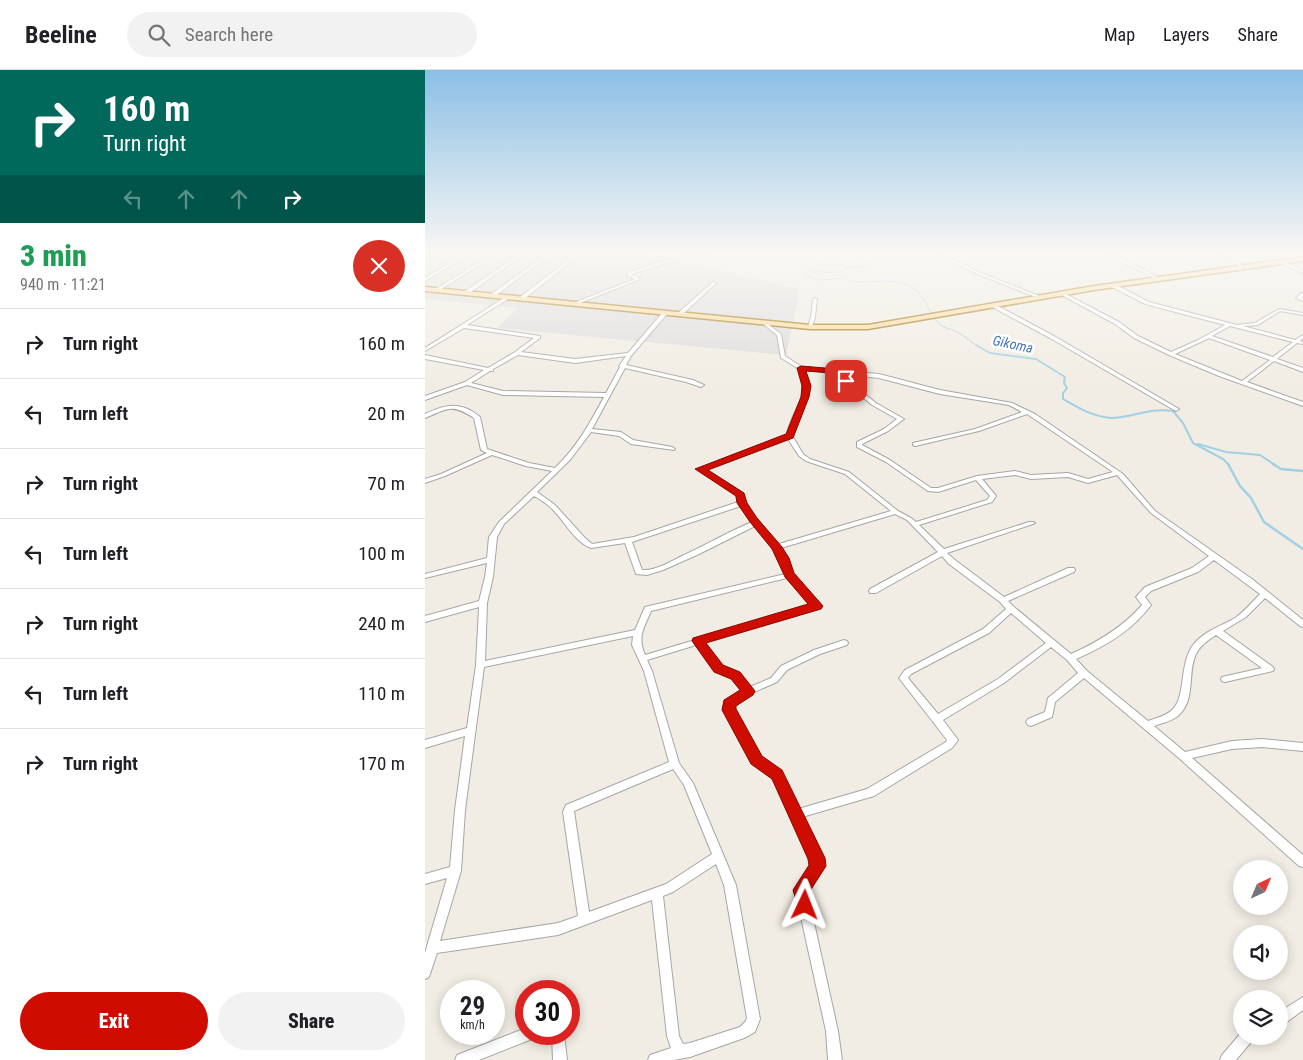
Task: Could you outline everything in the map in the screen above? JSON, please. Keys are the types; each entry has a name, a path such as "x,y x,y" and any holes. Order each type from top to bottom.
{"main road":[{"path":"532,299 810,327 868,327 1025,299"}],"street":[{"path":"425,350 506,299"},
{"path":"573,304 585,299"},
{"path":"679,314 696,299"},
{"path":"810,327 815,299"},
{"path":"1072,299 1117,323 1136,337 1171,354 1243,383 1303,404"},
{"path":"1140,299 1147,303 1300,342"},
{"path":"994,306 1052,336 1077,353 1176,409"},
{"path":"1171,354 1230,325 1256,324 1279,310 1303,314"},
{"path":"425,972 455,871 479,665 483,603 495,531 568,459 589,430 622,366 665,313"},
{"path":"764,322 779,334 783,357 801,368 879,376 940,392 1010,404 1027,412 1118,473 1129,482 1153,512 1303,624"},
{"path":"425,398 467,384 517,353 538,337 463,326"},
{"path":"1208,336 1303,370"},
{"path":"1243,383 1300,342 1303,336"},
{"path":"517,353 575,361 630,354"},
{"path":"425,357 491,370"},
{"path":"622,366 642,368 664,376 685,378 701,385"},
{"path":"801,368 807,386 805,397 790,436 791,442 801,455 808,460 847,472 896,512 915,524 952,562 1003,600 1011,609 1070,658 1084,673 1183,756 1303,862"},
{"path":"834,371 874,404 901,419 886,430 859,443 859,446 888,461 930,490 938,490 977,478 1015,473 1031,477 1069,475 1088,480 1118,473"},
{"path":"467,384 503,393 606,396"},
{"path":"425,416 451,405 475,415 482,448 490,454 528,465 557,470"},
{"path":"915,444 977,430 1027,412"},
{"path":"589,430 621,434 629,442 672,449"},
{"path":"642,659 817,606 789,575 777,547 756,523 742,503 738,492 703,472 701,468 790,436"},
{"path":"425,481 490,454"},
{"path":"915,524 993,500 993,496 977,478"},
{"path":"534,493 552,505 589,545 628,540 742,503"},
{"path":"777,547 896,512"},
{"path":"628,540 639,572 647,574 673,564 756,523"},
{"path":"873,591 943,552 1031,523"},
{"path":"1070,658 1105,643 1146,608 1147,605 1140,597 1148,589 1195,570 1214,556"},
{"path":"425,576 490,560"},
{"path":"1003,600 1071,570"},
{"path":"655,1060 744,1032 750,1027 754,1019 734,902 719,856 688,783 675,764 649,671 636,645 638,632 648,610 789,575"},
{"path":"1147,725 1172,715 1178,710 1183,696 1188,662 1199,644 1216,631 1239,618 1265,594"},
{"path":"425,619 483,603"},
{"path":"797,814 870,792 949,745 953,740 904,681 905,676 993,627 1011,609"},
{"path":"1216,631 1271,669 1225,679"},
{"path":"479,665 638,632"},
{"path":"698,641 719,668 735,675 749,691"},
{"path":"835,1060 832,1031 801,890 817,866 816,858 797,814 777,775 756,760 729,710 729,704 749,691 776,678 784,668 817,652 844,643"},
{"path":"937,719 1001,681 1051,643"},
{"path":"1031,722 1049,714 1051,700 1084,673"},
{"path":"425,744 470,731"},
{"path":"1183,756 1232,745 1262,743 1303,747"},
{"path":"584,919 568,812 570,808 675,764"},
{"path":"433,948 539,933 584,919 657,894 719,856"},
{"path":"425,879 455,871"},
{"path":"657,894 673,1036 681,1051"},
{"path":"1288,1013 1303,1002"},
{"path":"462,1060 515,1039"},
{"path":"559,1045 560,1060"},
{"path":"1227,1060 1240,1045"}],"shaded area":[{"path":"427,299 798,299 786,355 497,328 518,308"}],"waterway":[{"name":"Gikoma","path":"923,299 938,323 961,334 977,346"},
{"name":"Gikoma","path":"976,345 990,353 1036,359 1065,377 1064,383 1067,388 1063,393 1063,399 1092,414 1119,418 1148,411 1173,411 1183,423 1193,443 1223,459 1228,464"},
{"path":"1198,444 1226,452 1260,455 1275,465"},
{"name":"Gikoma","path":"1228,464 1240,486 1251,498 1264,522 1303,549"},
{"path":"1273,464 1281,469 1303,471"}],"route":[{"path":"805,905 801,890 814,873 817,866 816,858 797,814 777,775 756,760 729,710 729,704 749,691 735,675 719,668 713,663 698,641 817,606 789,575 777,547 753,520 748,509 742,503 741,495 700,469 790,436 805,397 807,386 801,368 834,371 846,381"}]}
